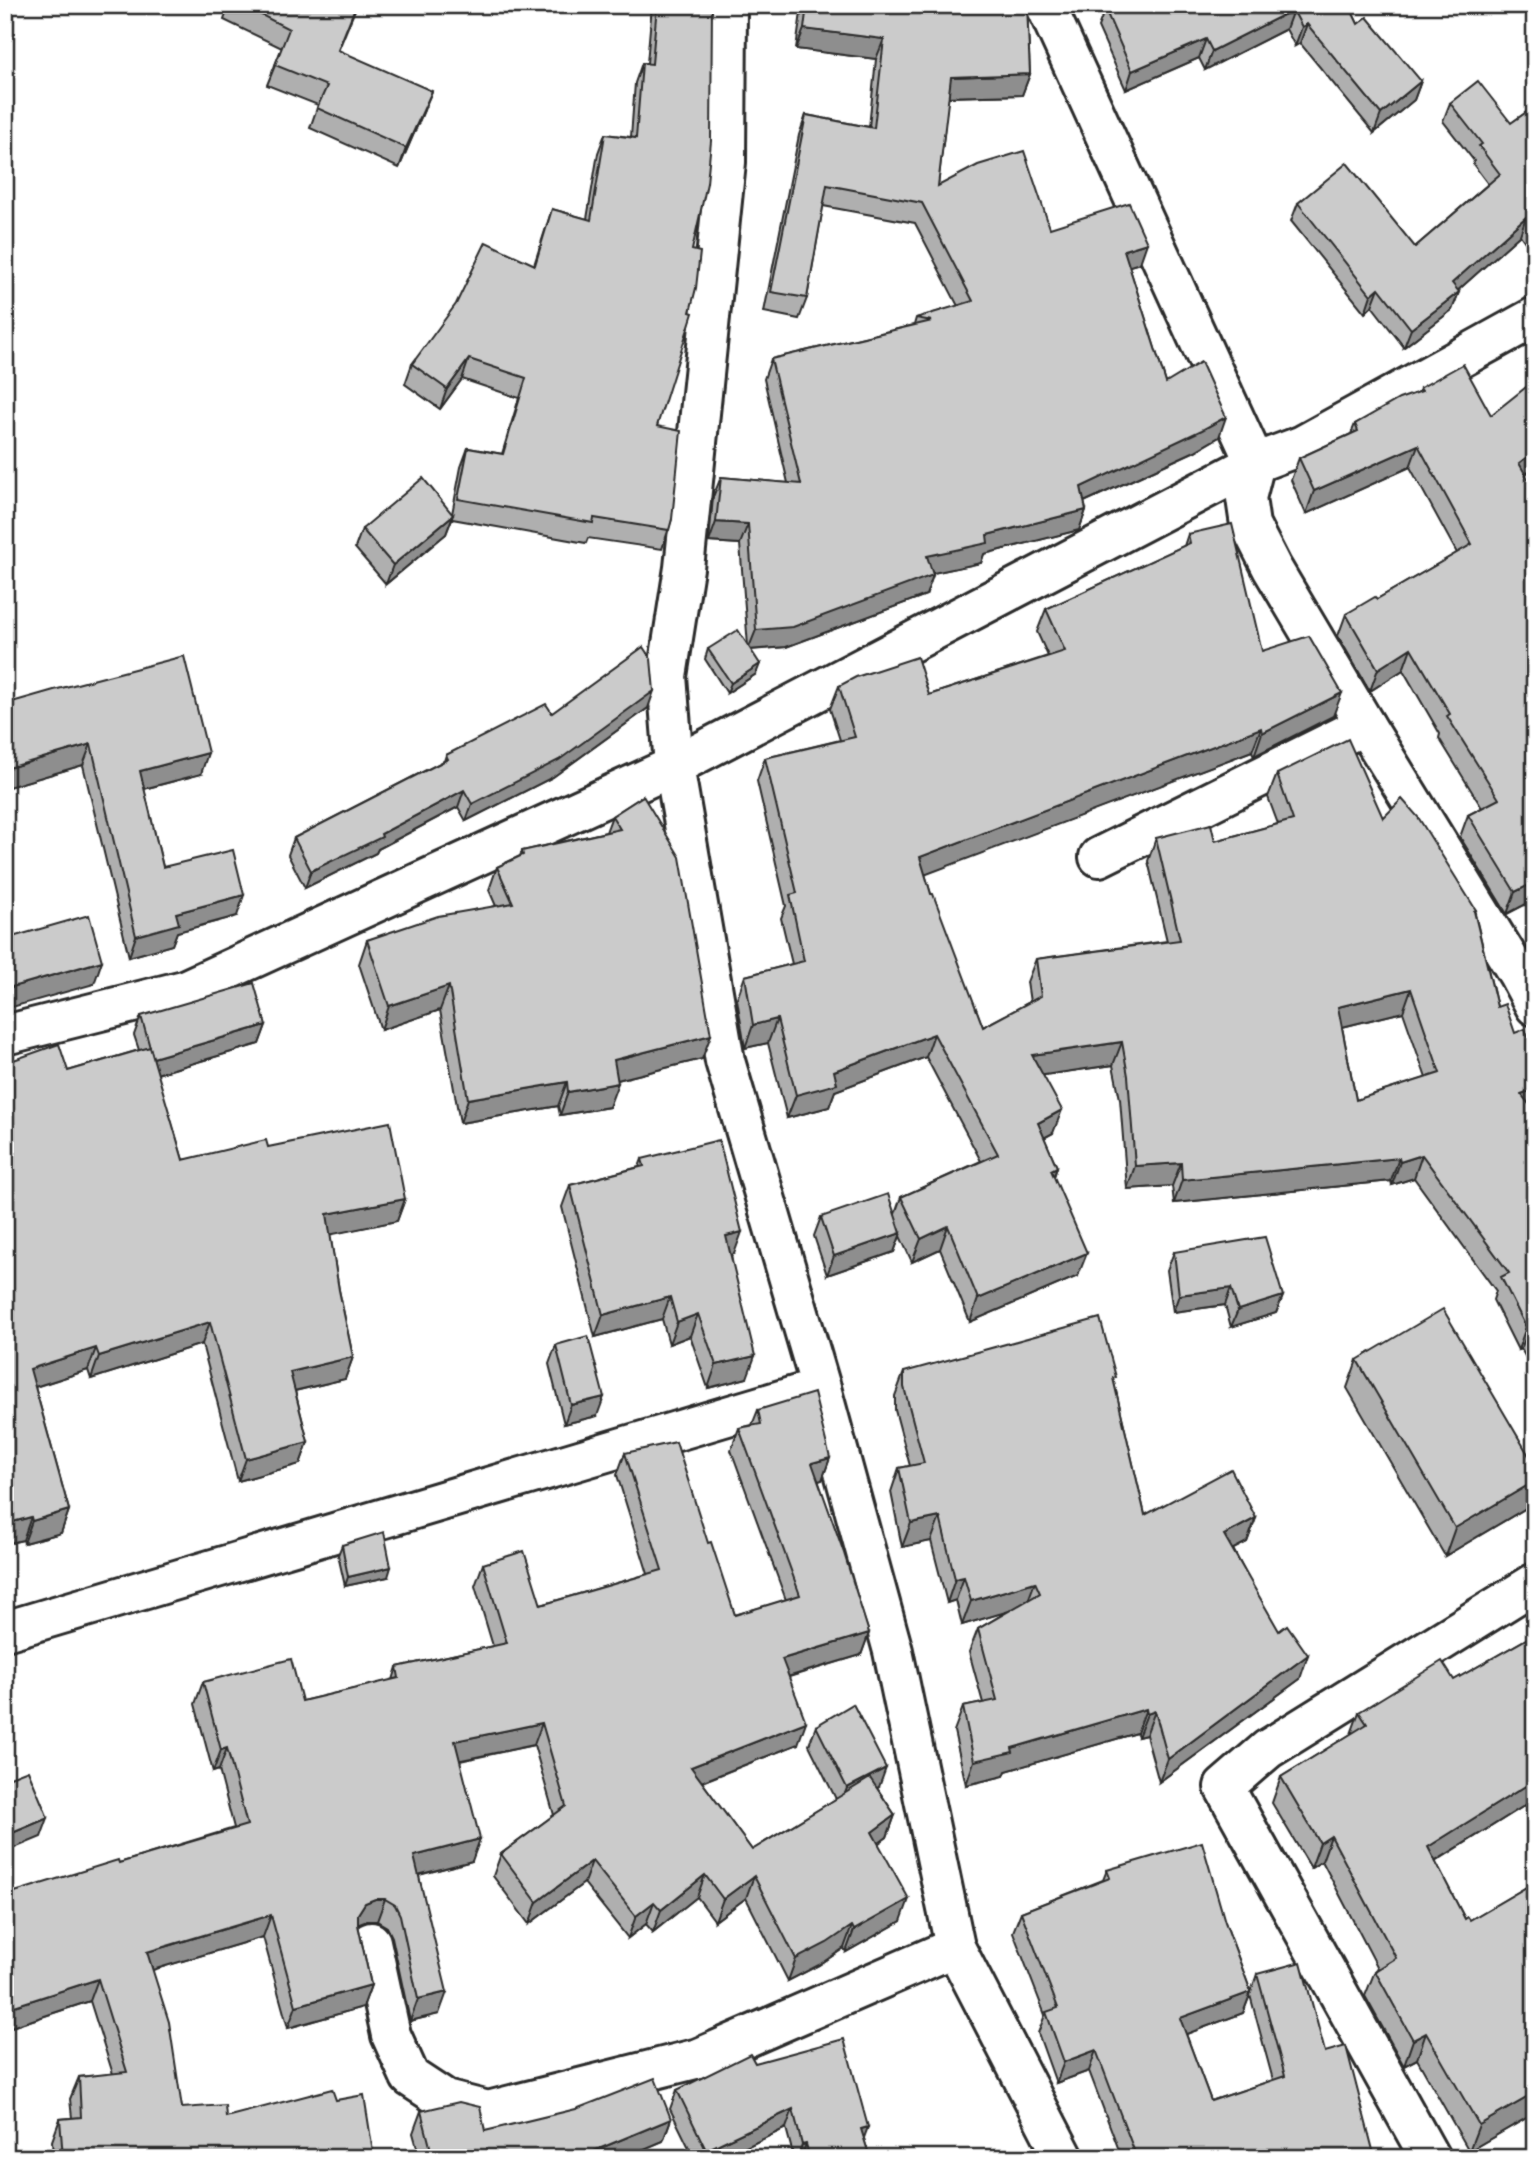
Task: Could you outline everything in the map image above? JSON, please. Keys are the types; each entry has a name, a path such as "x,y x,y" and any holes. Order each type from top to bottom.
{"street":[{"path":"727,5 726,162 684,568 667,677 674,766 725,1061 821,1388 893,1651 955,1947 1064,2158"},
{"path":"1046,6 1255,463 1246,498 1250,525 1272,568 1365,725 1529,981"},
{"path":"5,1035 184,990 674,766 1255,463 1303,445 1535,317"},
{"path":"1099,857 1365,725"},
{"path":"5,1632 821,1388"},
{"path":"1430,2158 1224,1787 1268,1749 1535,1583"},
{"path":"371,1942 390,2035 410,2077 445,2101 488,2111 699,2058 955,1947"}],"building":[{"path":"242,5 356,5 338,50 432,91 406,148 317,108 327,86 275,65 289,29"},
{"path":"657,5 712,5 711,141 707,183 692,250 700,252 690,312 693,313 657,426 681,431 669,530 594,518 593,523 458,499 468,448 503,454 526,378 469,359 447,389 412,364 456,304 486,242 535,265 552,209 591,220 605,134 636,138 642,63 652,64"},
{"path":"807,5 1027,5 1030,74 951,77 938,186 978,165 1024,151 1050,228 1129,203 1147,243 1124,250 1166,383 1201,362 1226,417 1081,487 1086,510 987,535 988,543 927,556 933,575 793,627 756,630 748,524 716,522 721,477 801,484 771,359 932,321 916,318 973,301 922,203 827,185 807,298 771,292 806,115 874,128 884,39 804,29"},
{"path":"1112,5 1349,5 1358,24 1367,17 1421,81 1381,114 1307,24 1302,27 1293,10 1212,51 1206,39 1132,71 1105,9"},
{"path":"1478,81 1511,123 1535,106 1535,229 1526,217 1452,283 1459,292 1411,329 1379,288 1371,295 1298,203 1347,163 1415,247 1500,174 1479,146 1482,144 1450,103"},
{"path":"1463,364 1491,415 1535,380 1535,451 1519,463 1532,486 1528,488 1535,498 1535,858 1530,860 1535,869 1535,882 1515,892 1468,815 1499,799 1447,716 1450,714 1411,648 1378,669 1346,614 1472,544 1418,445 1314,491 1299,458 1358,431 1355,424 1399,399 1422,391 1420,388"},
{"path":"423,478 453,515 393,565 362,529"},
{"path":"1232,524 1262,651 1309,636 1342,693 1262,733 1261,728 920,857 931,894 983,1027 1041,996 1036,959 1180,940 1156,838 1211,824 1215,841 1293,820 1277,774 1348,739 1383,818 1402,799 1418,817 1476,910 1474,911 1497,1007 1505,1004 1515,1033 1525,1029 1535,1057 1535,1089 1521,1094 1535,1112 1535,1335 1530,1326 1526,1327 1501,1277 1509,1273 1422,1155 1400,1162 1399,1158 1182,1180 1181,1163 1135,1166 1128,1076 1122,1042 1032,1055 1062,1110 1038,1123 1057,1167 1051,1170 1087,1253 978,1299 948,1226 921,1239 901,1197 998,1154 934,1034 834,1071 837,1084 796,1095 777,1019 753,1025 745,976 804,961 790,895 797,893 765,758 855,737 839,686 856,677 917,657 929,695 1065,651 1046,609 1190,543 1188,534","holes":["1411,989 1440,1073 1356,1100 1338,1007"]},
{"path":"738,630 760,664 731,683 708,649"},
{"path":"643,647 651,659 654,691 559,760 472,804 464,790 381,834 382,837 311,871 294,838 448,759 446,755 546,704 552,713"},
{"path":"184,656 208,753 140,771 163,867 233,850 244,895 176,913 179,924 136,936 91,744 5,769 5,704"},
{"path":"643,796 680,857 711,1035 614,1060 618,1083 568,1092 567,1082 468,1099 449,986 389,1006 367,940 438,916 513,903 497,867 523,855 522,851 620,829 612,816"},
{"path":"89,915 102,961 5,989 5,939"},
{"path":"254,983 266,1025 153,1058 141,1016"},
{"path":"59,1044 68,1071 150,1047 183,1160 266,1140 268,1147 390,1122 405,1199 327,1214 353,1357 290,1372 308,1442 246,1459 210,1322 99,1356 96,1348 30,1369 69,1510 32,1521 31,1517 5,1524 5,1063"},
{"path":"719,1140 742,1232 726,1236 755,1356 716,1365 698,1314 677,1322 670,1297 603,1315 570,1185 644,1166 642,1159"},
{"path":"888,1194 901,1233 834,1256 821,1217"},
{"path":"1265,1237 1283,1296 1238,1310 1231,1288 1179,1295 1174,1252"},
{"path":"1443,1309 1535,1466 1535,1481 1455,1528 1357,1360"},
{"path":"1100,1318 1116,1377 1113,1378 1145,1515 1231,1469 1256,1518 1224,1535 1279,1631 1287,1625 1308,1655 1168,1759 1155,1711 1147,1714 1146,1709 1012,1748 1013,1752 974,1761 963,1707 997,1700 978,1629 1040,1593 1035,1582 971,1601 964,1577 955,1579 940,1517 911,1523 899,1468 924,1463 904,1387 904,1372"},
{"path":"588,1336 604,1397 571,1405 556,1345"},
{"path":"814,1393 830,1458 812,1463 869,1633 782,1659 806,1722 691,1767 752,1850 870,1778 895,1815 872,1832 909,1899 854,1930 852,1926 796,1959 754,1876 723,1899 705,1875 661,1910 654,1902 636,1916 592,1861 537,1902 501,1854 566,1806 542,1723 455,1741 480,1839 414,1856 447,1992 418,1999 400,1915 395,1905 385,1899 365,1903 358,1914 371,1985 296,2006 271,1915 147,1952 169,2022 182,2108 225,2105 226,2117 332,2089 336,2100 364,2095 374,2158 63,2158 60,2119 81,2117 79,2077 127,2072 98,1979 5,2009 5,1895 118,1860 119,1863 247,1825 227,1748 221,1750 203,1682 291,1659 302,1701 399,1678 397,1667 507,1643 483,1564 524,1551 541,1605 662,1570 625,1453 676,1442 708,1543 711,1542 735,1615 800,1595 739,1428 761,1424 758,1410"},
{"path":"384,1532 391,1567 348,1577 342,1545"},
{"path":"1535,1634 1535,1780 1428,1847 1465,1919 1468,1917 1470,1920 1535,1882 1535,2093 1479,2125 1426,2033 1413,2040 1375,1971 1396,1958 1331,1836 1320,1843 1281,1777 1367,1724 1359,1712 1442,1661 1454,1680"},
{"path":"853,1704 886,1768 847,1788 816,1726"},
{"path":"28,1770 48,1818 5,1836 5,1779"},
{"path":"1202,1842 1225,1922 1251,1992 1180,2018 1211,2101 1285,2076 1257,1974 1301,1962 1325,2052 1346,2046 1375,2158 1137,2158 1096,2050 1064,2062 1046,2012 1058,2008 1021,1912 1110,1878 1107,1870"},
{"path":"844,2039 868,2127 861,2129 870,2158 810,2158 806,2144 802,2145 793,2109 706,2150 677,2090 750,2054 755,2063"},
{"path":"655,2078 671,2119 577,2158 433,2158 421,2111 459,2102 480,2107 485,2131 576,2109"}]}
